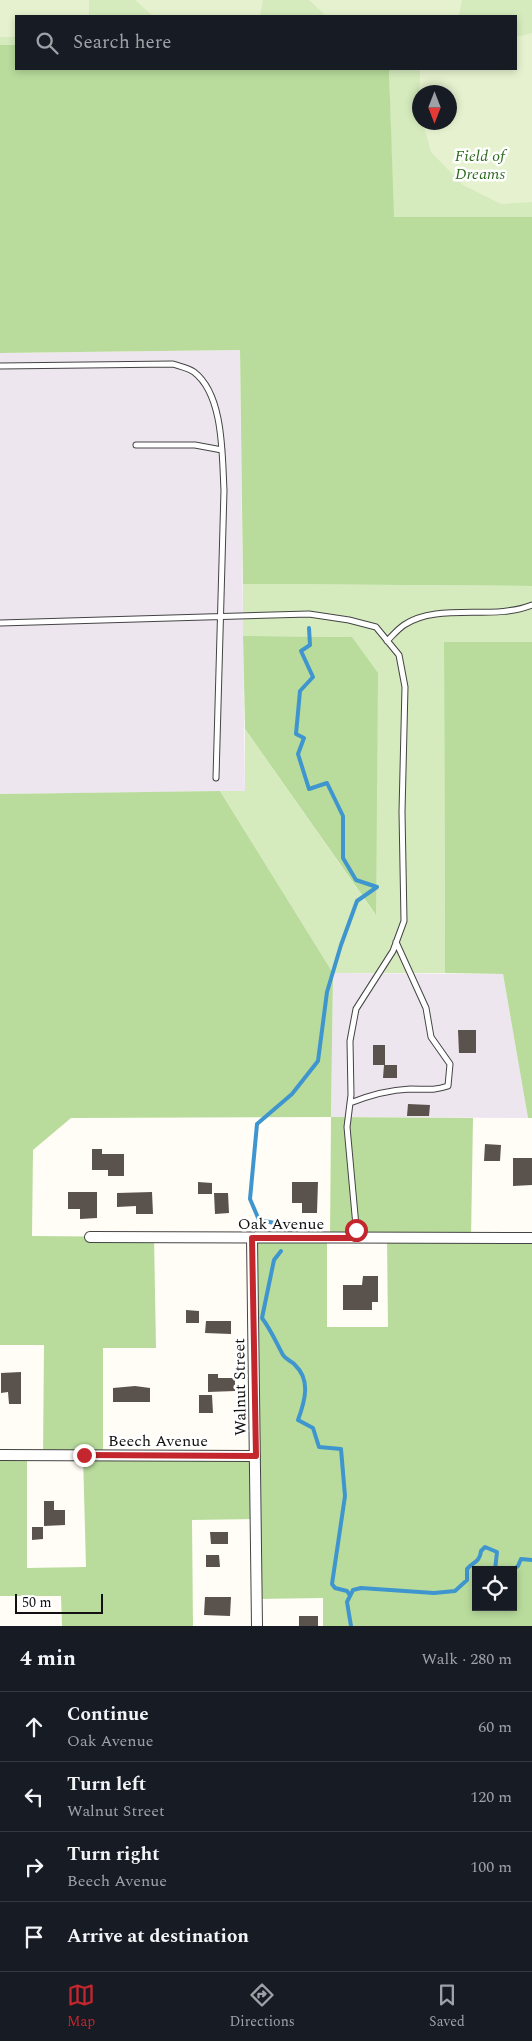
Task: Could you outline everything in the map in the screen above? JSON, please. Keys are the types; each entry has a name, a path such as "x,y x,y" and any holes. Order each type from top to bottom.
{"street":[{"name":"Oak Avenue","path":"90,1237 532,1238"},
{"name":"Walnut Street","path":"252,1238 257,1626"},
{"name":"Beech Avenue","path":"0,1455 256,1456"}],"lane":[{"path":"0,366 172,364 194,372 206,385 216,413 222,450 224,490 216,778"},
{"path":"136,445 195,445 222,450"},
{"path":"387,640 404,624 425,616 497,613 520,610 532,605"},
{"path":"0,623 309,614 349,620 376,627 399,655 405,687 402,812 404,921 393,951 356,1009 350,1041 350,1103 347,1127 356,1238"},
{"path":"350,1103 372,1093 410,1089 433,1091 448,1086 450,1064 431,1037 426,1008 396,942"}],"shaded area":[{"path":"240,350 245,791 0,794 0,353"},
{"path":"333,973 503,974 528,1118 331,1117"}],"green space":[{"name":"Field of Dreams","path":"0,0 532,0 532,217 393,217 389,70 517,70 517,15 15,15 15,45 0,45"},
{"path":"0,0 89,0 89,15 15,15 15,37 0,37"},
{"path":"135,0 263,0 260,15 152,15"},
{"path":"309,0 462,0 459,15 325,15"},
{"path":"532,33 532,202 501,204 463,185 431,152 425,130 457,130 457,85 420,85 420,70 517,70 517,37"},
{"path":"0,45 15,45 15,70 389,70 394,217 532,217 532,586 243,584 240,350 0,353"},
{"path":"243,584 532,586 532,642 444,642 445,973 333,973 220,791 245,791 245,729 375,914 352,637 243,636"},
{"path":"243,636 352,637 378,673 376,915 245,729"},
{"path":"444,642 532,642 532,1118 528,1118 503,974 445,973"},
{"path":"220,791 333,973 331,1117 473,1118 471,1238 532,1238 532,1626 323,1626 323,1598 257,1599 256,1519 192,1520 193,1626 62,1626 61,1596 0,1596 0,1455 27,1455 27,1568 86,1567 83,1455 43,1455 44,1345 0,1345 0,794","holes":["331,1117 330,1238 387,1238 388,1327 327,1327 327,1238 252,1238 255,1456 103,1455 103,1348 156,1348 154,1237 32,1236 33,1150 71,1118"]}],"building":[{"path":"458,1030 476,1030 476,1053 459,1053"},
{"path":"373,1045 385,1045 385,1065 397,1065 397,1078 383,1078 384,1065 373,1065"},
{"path":"408,1104 430,1105 429,1116 407,1116"},
{"path":"485,1144 501,1145 500,1161 484,1161"},
{"path":"92,1149 102,1149 102,1154 124,1154 124,1176 108,1176 108,1170 92,1170"},
{"path":"513,1158 532,1158 532,1185 513,1186"},
{"path":"198,1182 212,1183 212,1194 198,1194"},
{"path":"292,1182 318,1182 317,1213 302,1213 302,1203 292,1203"},
{"path":"68,1192 97,1192 97,1218 80,1219 80,1209 68,1209"},
{"path":"152,1192 153,1214 136,1214 136,1206 117,1207 117,1193"},
{"path":"214,1193 228,1193 229,1213 215,1214"},
{"path":"363,1276 378,1276 378,1302 372,1302 372,1310 343,1310 343,1285 362,1285"},
{"path":"186,1310 199,1311 199,1323 186,1323"},
{"path":"206,1321 231,1321 231,1334 205,1333"},
{"path":"21,1372 21,1404 9,1404 8,1392 1,1393 1,1373"},
{"path":"208,1374 218,1374 218,1378 235,1378 235,1391 208,1392"},
{"path":"135,1386 150,1388 150,1402 113,1402 113,1388"},
{"path":"199,1395 212,1395 213,1413 199,1413"},
{"path":"44,1501 54,1501 54,1510 65,1510 65,1525 44,1526"},
{"path":"32,1527 43,1527 43,1539 32,1540"},
{"path":"210,1532 228,1532 228,1544 211,1544"},
{"path":"206,1555 219,1555 220,1567 206,1567"},
{"path":"205,1597 231,1597 230,1616 204,1615"},
{"path":"299,1616 318,1616 318,1626 299,1626"}],"waterway":[{"path":"280,1230 280,1224 259,1220 250,1199 257,1124 292,1094 318,1061 327,992 341,945 357,901 377,887 356,880 343,858 343,816 327,783 309,789 298,754 304,738 296,734 300,691 313,677 301,651 310,645 309,628"},
{"path":"281,1251 274,1260 262,1318 283,1355 295,1365 303,1377 305,1391 303,1406 298,1420 313,1428 319,1447 341,1449 345,1496 332,1584 335,1588 347,1591 349,1594"},
{"path":"351,1626 347,1602 353,1590 361,1588 434,1593 455,1591 467,1580 467,1569 478,1560 481,1551 485,1547 497,1552 495,1566"},
{"path":"517,1567 521,1559 532,1560"}],"route":[{"path":"84,1455 256,1456 252,1238 356,1238 356,1230"}]}
